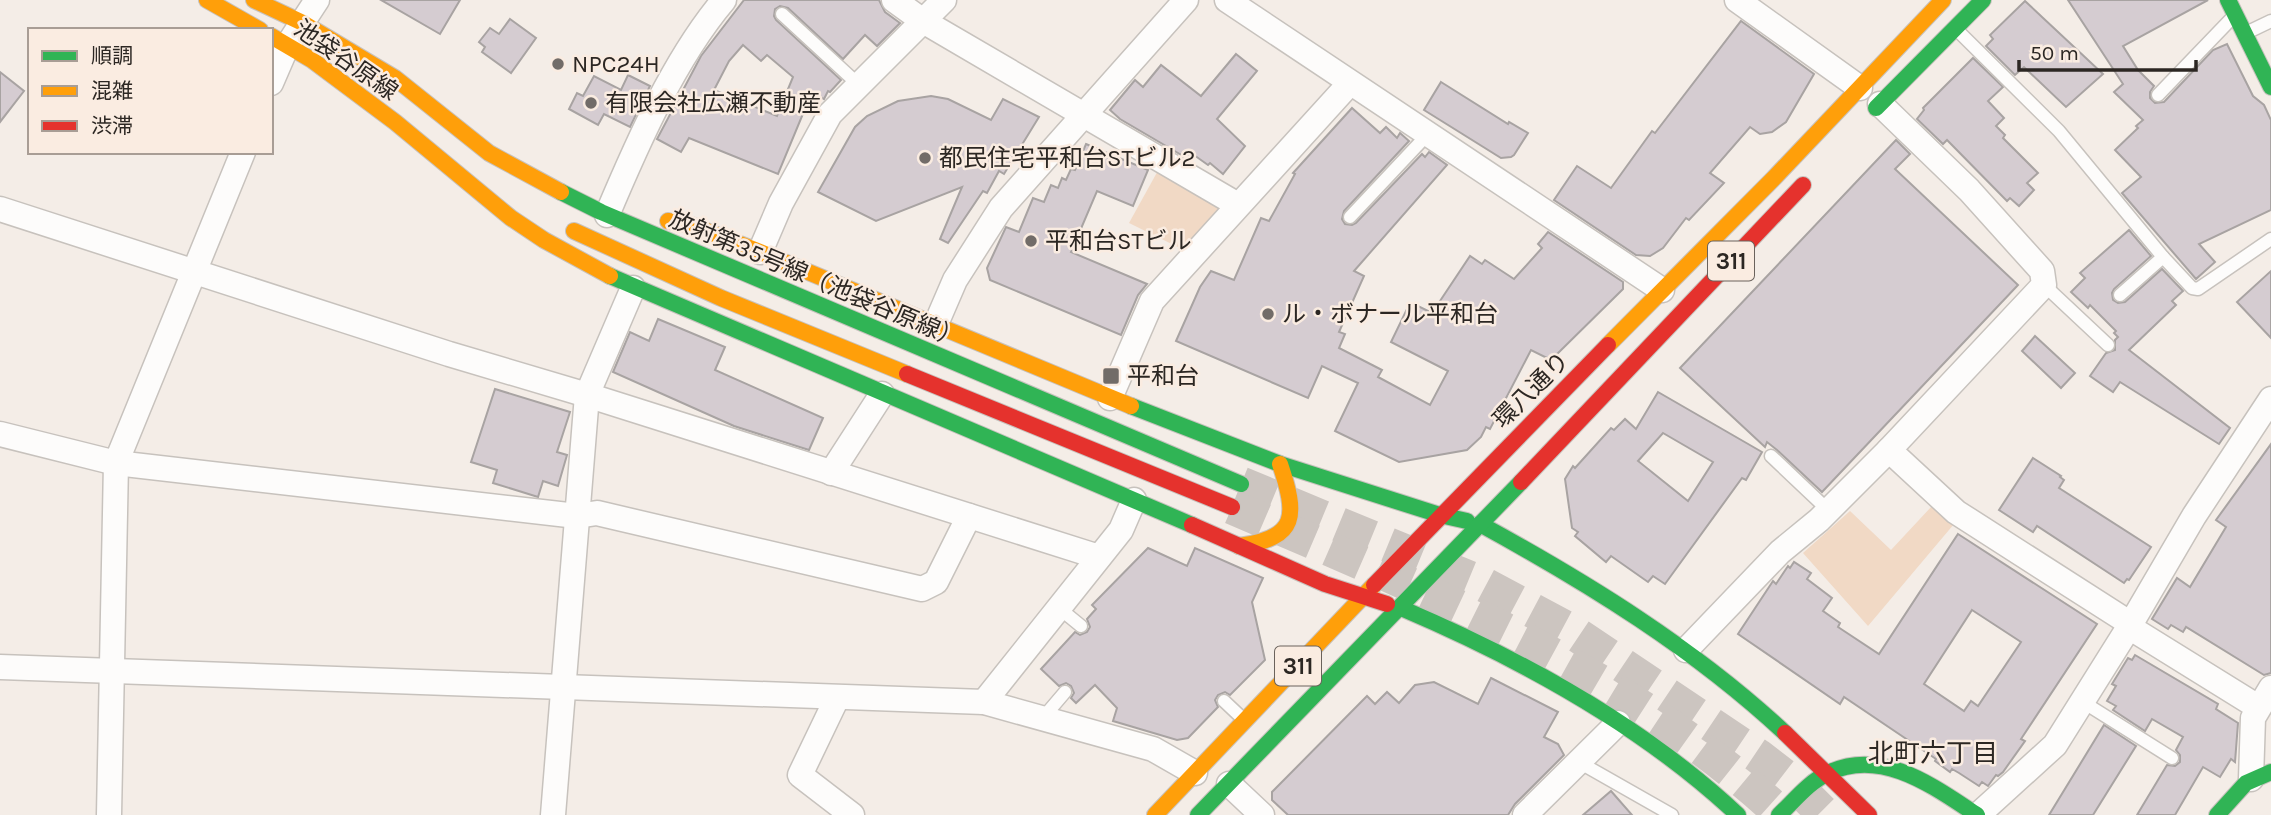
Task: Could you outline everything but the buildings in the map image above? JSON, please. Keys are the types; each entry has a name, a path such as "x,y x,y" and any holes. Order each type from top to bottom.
{"main road":[{"name":"池袋谷原線","path":"207,0 256,28"},
{"name":"池袋谷原線","path":"254,0 303,23 395,78"},
{"name":"環八通り","path":"1155,815 1440,515 1774,178 1943,0"},
{"path":"1862,124 1983,0"},
{"path":"2232,7 2271,87"},
{"name":"池袋谷原線","path":"279,41 312,60 395,122"},
{"name":"放射第35号線（池袋谷原線）","path":"395,78 489,153 617,219 1241,484"},
{"path":"395,122 514,199"},
{"path":"395,122 518,223 633,288 1134,500 1325,584 1401,608 1457,631 1567,689 1696,778 1738,815"},
{"name":"311","path":"1198,815 1401,608 1815,173"},
{"path":"617,219 646,225 670,221 691,225 1110,398 1280,464 1440,515 1480,523 1604,594 1686,650 1753,703 1868,814"},
{"path":"560,224 721,298 1232,507"},
{"path":"1239,546 1260,545 1279,535 1287,527 1292,514 1290,494 1280,464"},
{"path":"1779,815 1828,774 1855,765 1879,765 1906,772 1977,815"},
{"path":"2217,815 2233,793 2261,775"},
{"path":"1836,810 1853,806 1868,814"}],"street":[{"path":"273,72 279,41 303,23 317,0"},
{"path":"617,219 638,143 701,27 724,0"},
{"path":"894,0 923,22 1238,205"},
{"path":"760,252 781,203 830,114 944,0"},
{"path":"936,324 955,280 1000,208 1086,115 1186,0"},
{"path":"1227,0 1662,290"},
{"path":"1737,0 1860,88"},
{"path":"1110,398 1152,301 1350,83"},
{"path":"1686,650 1780,552 1889,450 2044,285 2042,271 1969,190 1880,104"},
{"path":"109,815 116,463 242,154"},
{"path":"0,209 449,354 1099,557"},
{"path":"553,815 587,395 633,288"},
{"path":"831,472 882,394"},
{"path":"1977,815 2055,745 2194,516 2271,399"},
{"path":"0,433 116,463 577,516 597,513 922,589 936,582 969,516"},
{"path":"1889,450 1956,512 2130,625 2264,698 2253,718 2261,775"},
{"path":"984,702 1121,530 1134,500"},
{"path":"0,667 984,702 1153,749 1195,773"},
{"path":"837,698 800,775 852,815"},
{"path":"1525,815 1618,723"},
{"path":"1229,784 1262,815"}],"lane":[{"path":"2158,95 2232,7"},
{"path":"782,14 859,85"},
{"path":"2245,33 2271,21"},
{"path":"1955,28 2059,131 2192,288 2198,289 2271,239"},
{"path":"1350,217 1428,134"},
{"path":"2120,295 2163,257"},
{"path":"2044,285 2108,345"},
{"path":"1771,456 1837,497"},
{"path":"1059,608 1081,626"},
{"path":"1042,719 1065,692"},
{"path":"1224,701 1245,721"},
{"path":"2083,702 2172,758"},
{"path":"1577,761 1672,815"}],"shaded area":[{"path":"1160,167 1226,204 1188,252 1129,223"},
{"path":"1932,506 1954,524 1868,626 1803,553 1850,511 1891,550"}],"tunnel":[{"path":"1241,484 1481,583 1573,632 1758,756 1792,782 1825,815"},
{"path":"1232,507 1449,603 1591,676 1658,718 1722,764 1782,815"}],"traffic: fast":[{"path":"1876,108 1983,0"},
{"path":"2228,0 2271,87"},
{"path":"561,192 601,212 1241,484"},
{"path":"610,276 1192,525"},
{"path":"1131,406 1280,464 1440,515 1467,521"},
{"path":"1198,815 1521,482"},
{"path":"1480,524 1639,619 1715,673 1785,733"},
{"path":"1401,608 1491,649 1621,723 1701,782 1738,815"},
{"path":"1779,815 1808,787 1828,773 1848,766 1868,765 1888,767 1907,774 1977,815"},
{"path":"2217,815 2246,783 2271,772"}],"traffic: slow":[{"path":"207,0 256,28"},
{"path":"254,0 303,23 395,78 489,153 561,192"},
{"path":"1608,345 1774,178 1943,0"},
{"path":"273,37 312,60 395,122 511,218 544,240 610,276"},
{"path":"668,221 691,225 760,252 1131,406"},
{"path":"574,231 721,298 907,374"},
{"path":"1239,546 1273,537 1283,530 1288,521 1289,497 1280,464"},
{"path":"1155,815 1374,585"}],"traffic: jam":[{"path":"1521,482 1803,185"},
{"path":"1374,585 1608,345"},
{"path":"907,374 1232,507"},
{"path":"1192,525 1325,584 1387,604"},
{"path":"1785,733 1869,815"}],"place":[{"name":"NPC24H","path":"558,64"},
{"name":"有限会社広瀬不動産","path":"591,103"},
{"name":"都民住宅平和台STビル2","path":"925,158"},
{"name":"平和台STビル","path":"1031,241"},
{"name":"ル・ボナール平和台","path":"1268,314"},
{"name":"平和台","path":"1111,376"}],"district":[{"name":"北町六丁目","path":"1933,753"}]}
